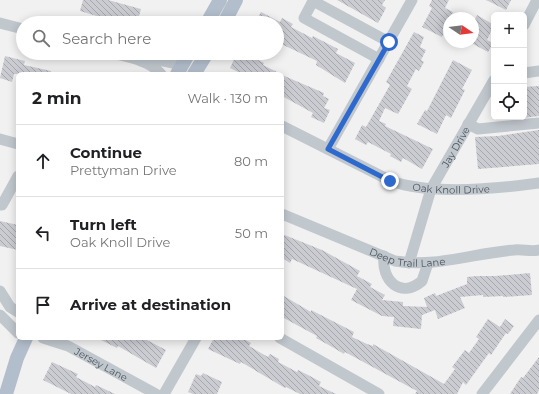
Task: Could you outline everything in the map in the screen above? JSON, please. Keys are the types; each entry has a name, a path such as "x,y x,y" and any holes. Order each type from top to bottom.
{"main road":[{"path":"211,16 220,0"},
{"path":"228,16 236,0"},
{"path":"183,64 198,67"},
{"path":"6,394 22,340"}],"street":[{"path":"328,149 412,0"},
{"path":"527,18 537,0"},
{"path":"379,59 304,18 313,1 389,42"},
{"path":"0,23 16,27"},
{"path":"137,60 159,72"},
{"path":"141,61 148,60"},
{"path":"160,60 183,64"},
{"path":"527,73 539,71"},
{"name":"Jay Drive","path":"409,263 431,189 492,84"},
{"path":"468,124 478,130 539,123"},
{"name":"Oak Knoll Drive","path":"284,127 390,181 407,186 431,189 511,187 539,183"},
{"path":"0,139 16,143"},
{"path":"0,206 16,180"},
{"name":"Deep Trail Lane","path":"284,215 395,261 428,263 515,250 538,253"},
{"path":"384,256 385,275 389,281 402,288 410,288 422,281 428,263"},
{"path":"3,295 10,308 16,311"},
{"path":"3,295 0,314 16,331"},
{"path":"482,394 539,320"},
{"name":"Jersey Lane","path":"54,340 65,342 156,394"},
{"path":"164,394 195,340"},
{"path":"284,340 379,394"}],"building":[{"path":"83,0 108,0 141,9 139,16 97,16 80,11"},
{"path":"337,0 385,0 382,5 386,8 378,23"},
{"path":"432,0 449,0 445,8 453,12 443,12 442,37 422,27 432,8 429,6"},
{"path":"486,0 511,0 506,10"},
{"path":"261,12 269,16 259,16"},
{"path":"479,16 491,23 491,31 487,40 491,42 491,47 488,52 479,47"},
{"path":"284,19 293,24 291,27 338,49 336,53 355,63 345,83 316,65 317,61 284,45"},
{"path":"414,32 424,37 420,47 426,50 421,60 424,62 419,71 416,69 407,86 412,89 398,114 385,108 379,121 386,124 385,126 433,149 422,169 403,158 401,162 390,156 391,154 368,142 366,145 355,139 362,125 366,127 390,85 386,82"},
{"path":"5,56 16,60 25,61 24,65 51,71 16,72 12,82 0,78"},
{"path":"234,60 258,60 264,63 263,65 277,72 238,72 230,68"},
{"path":"453,60 472,70 462,89 465,90 451,118 446,115 437,134 417,124 425,110 427,111"},
{"path":"284,76 324,93 323,96 329,99 324,108 330,110 324,123 311,117 313,113 284,97"},
{"path":"539,86 539,116 527,117 527,87"},
{"path":"539,130 539,164 478,169 475,137 498,136"},
{"path":"0,221 16,225 16,250 0,246"},
{"path":"284,235 322,250 360,271 357,276 372,284 370,287 385,295 382,300 403,302 403,306 427,307 424,298 435,293 436,296 467,284 467,277 477,276 530,273 532,295 483,297 483,295 460,297 465,308 438,319 435,310 422,315 421,329 393,326 394,317 382,316 351,300 357,289 292,259 290,263 284,259"},
{"path":"284,296 311,312 311,310 354,332 352,337 373,346 373,344 444,384 455,369 452,367 465,350 469,353 479,339 476,337 488,319 500,327 505,319 514,326 508,334 506,333 491,355 489,353 466,385 463,382 457,394 415,394 417,391 345,352 344,354 316,338 317,336 284,318"},
{"path":"101,340 147,340 166,350 156,368 118,346 117,348"},
{"path":"213,340 246,340 251,343 249,346 268,357 270,354 279,359 278,362 321,382 319,386 336,394 300,394 286,387 285,388 241,362 240,364 208,349"},
{"path":"539,357 539,390 537,394 510,394 521,377 523,378"},
{"path":"52,362 78,374 76,377 95,387 96,385 115,394 71,394 43,380"},
{"path":"203,373 222,382 217,394 193,394 188,392 196,374 201,376"}],"route":[{"path":"389,42 328,149 390,181"}]}
